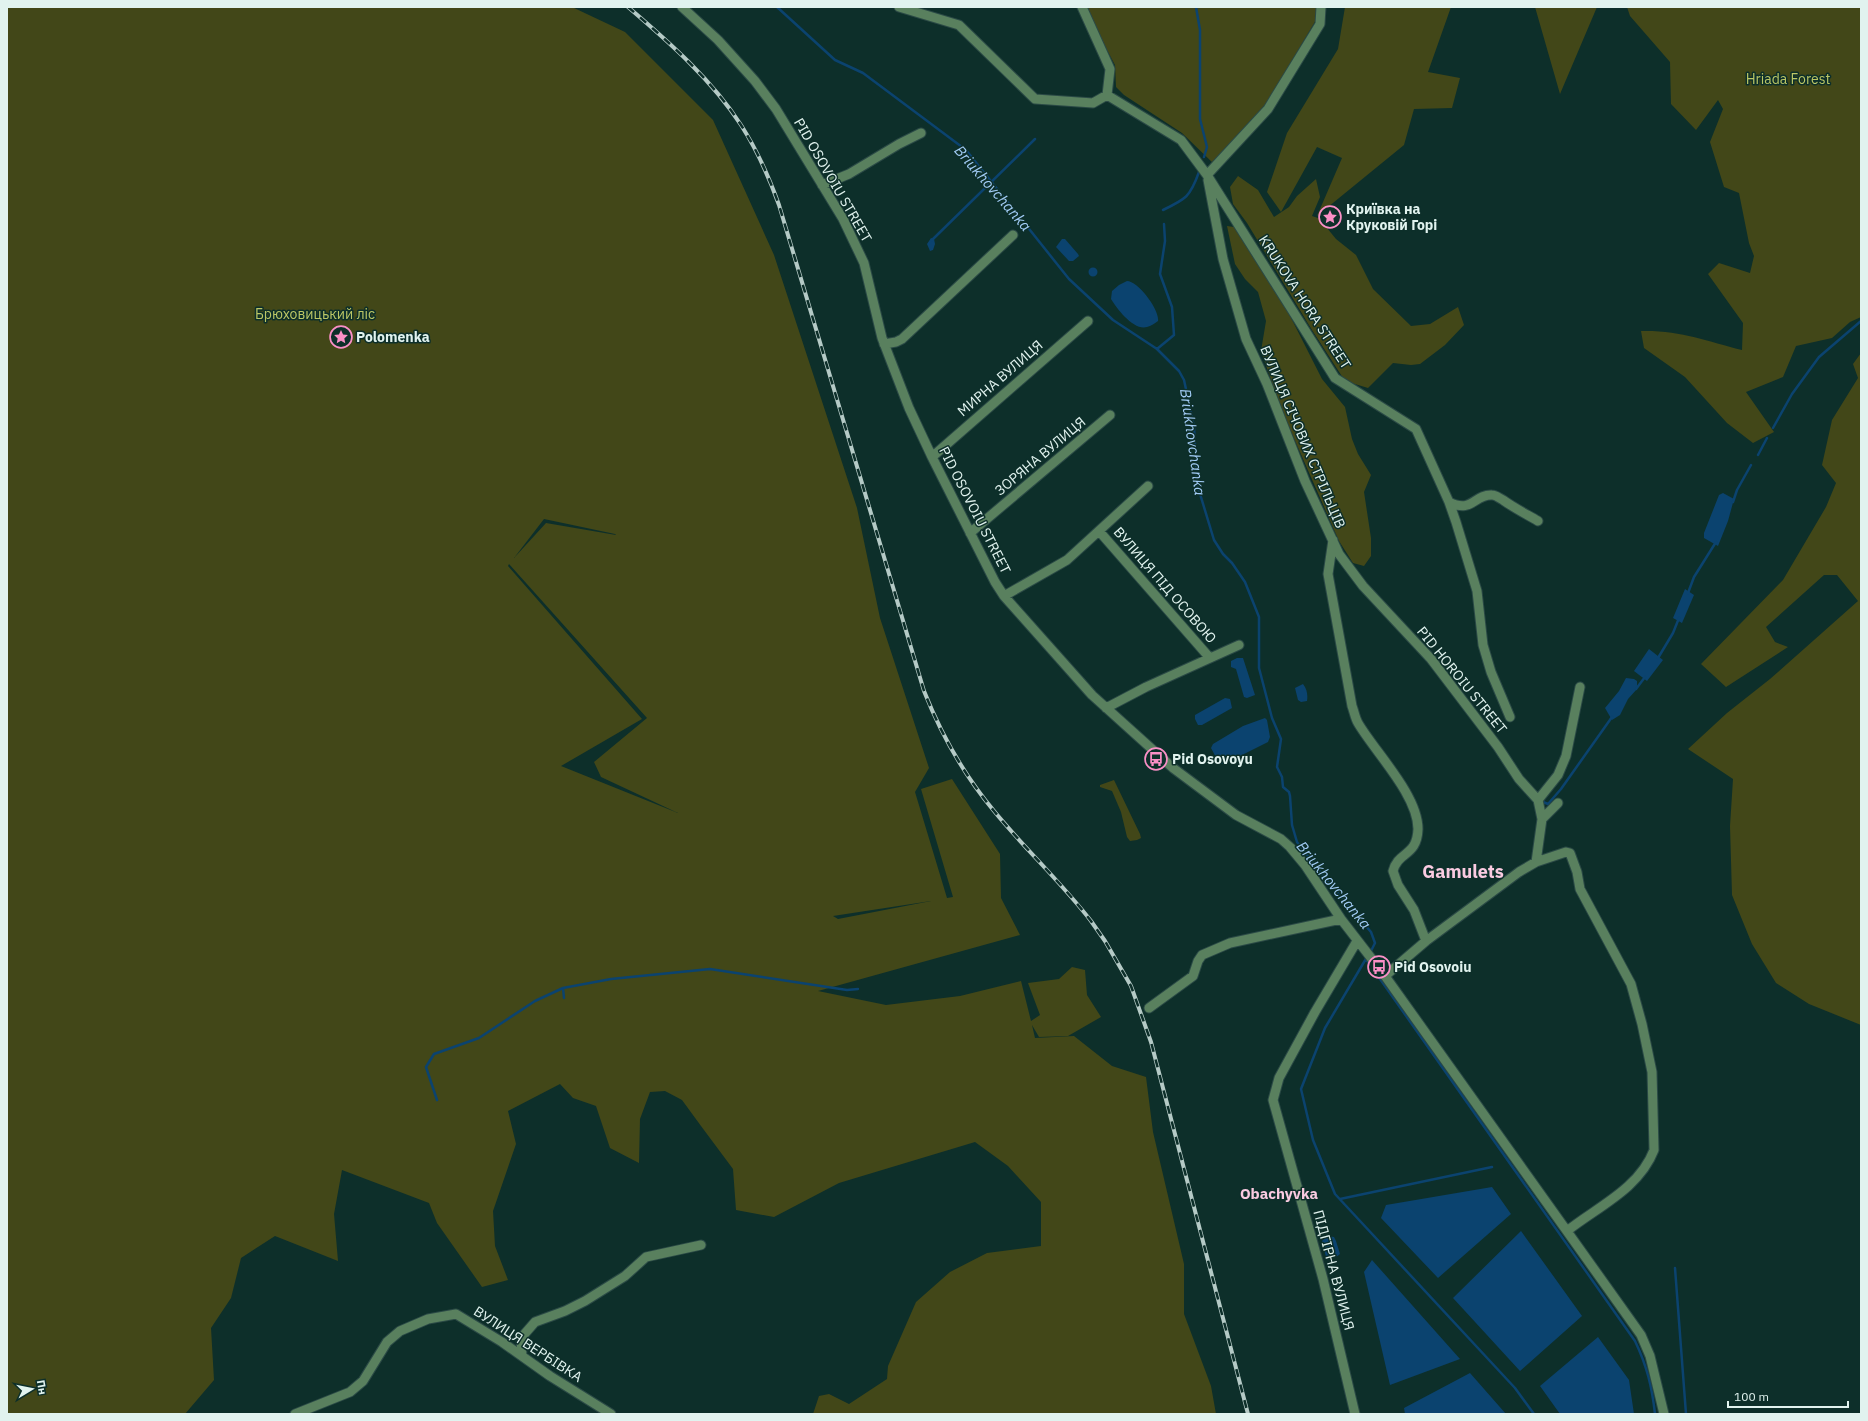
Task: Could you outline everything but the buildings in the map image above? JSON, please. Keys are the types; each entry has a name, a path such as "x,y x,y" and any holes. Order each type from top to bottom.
{"street":[{"name":"PID OSOVOIU STREET","path":"682,7 718,40 755,81 776,109 842,219 864,263 884,344 909,408 970,534 1004,596 1092,695 1184,778 1236,815 1281,839 1290,847 1305,865 1340,919 1385,976"},
{"path":"899,7 959,25 1035,99 1093,103 1107,95 1110,69 1082,7"},
{"path":"1207,175 1268,108 1320,24 1321,7"},
{"name":"KRUKOVA HORA STREET","path":"1107,95 1181,140 1207,175 1335,378 1416,429 1449,502 1477,591 1483,645 1491,672 1510,717"},
{"path":"822,185 849,174 899,144 921,133"},
{"name":"ВУЛИЦЯ СІЧОВИХ СТРІЛЬЦІВ","path":"1207,175 1223,259 1246,339 1267,384 1305,481 1333,540 1328,574 1352,706 1357,722 1398,779 1411,803 1418,828 1414,847 1412,851 1398,860 1393,871 1398,885 1414,910 1426,941"},
{"path":"884,344 896,342 902,339 1013,235"},
{"name":"МИРНА ВУЛИЦЯ","path":"932,457 1088,321"},
{"name":"ЗОРЯНА ВУЛИЦЯ","path":"970,534 1110,415"},
{"path":"1004,596 1067,560 1148,486"},
{"path":"1449,502 1459,507 1467,506 1489,495 1495,494 1513,508 1538,521"},
{"name":"ВУЛИЦЯ ПІД ОСОВОЮ","path":"1099,531 1209,657"},
{"name":"PID HOROIU STREET","path":"1333,540 1339,554 1363,586 1431,658 1498,747 1519,779 1538,800"},
{"name":"ВУЛИЦЯ ПІД ОСОВОЮ","path":"1106,708 1209,657 1238,645"},
{"path":"1536,862 1542,819 1538,800 1558,775 1566,756 1580,687"},
{"path":"1542,819 1558,803"},
{"path":"1567,1231 1624,1190 1650,1161 1654,1150 1652,1072 1642,1024 1631,984 1580,889 1577,872 1570,853 1566,852 1536,862 1519,872 1426,941 1385,976 1641,1335 1650,1356 1664,1414"},
{"path":"1150,1008 1194,976 1198,961 1202,955 1230,943 1340,919"},
{"name":"ПІДГІРНА ВУЛИЦЯ","path":"1355,1414 1324,1279 1273,1100 1279,1078 1315,1012 1360,945"},
{"path":"522,1356 521,1338 535,1322 565,1311 585,1301 625,1276 646,1257 701,1245"},
{"name":"ВУЛИЦЯ ВЕРБІВКА","path":"295,1414 350,1392 363,1381 387,1342 400,1331 428,1319 456,1314 611,1414"}],"green space":[{"name":"Брюховицький ліс","path":"7,7 572,7 625,32 713,120 774,255 857,508 880,618 929,768 915,792 947,898 953,897 921,789 952,779 1000,854 1001,898 1020,935 818,991 886,1005 960,996 1021,981 1031,1021 1040,1015 1028,983 1059,979 1072,967 1085,970 1087,995 1101,1017 1068,1036 1039,1037 1032,1025 1035,1038 1074,1036 1112,1066 1146,1077 1153,1132 1184,1264 1184,1314 1211,1386 1216,1414 813,1414 819,1396 829,1394 849,1404 887,1379 888,1366 916,1302 950,1272 987,1253 1041,1246 1041,1202 1008,1166 975,1142 839,1183 774,1217 736,1210 733,1169 682,1100 665,1091 650,1092 640,1119 639,1163 610,1148 596,1106 573,1098 560,1084 508,1111 516,1144 493,1211 495,1246 508,1280 482,1287 437,1223 429,1203 342,1170 334,1214 338,1261 275,1236 241,1258 231,1298 211,1328 214,1380 185,1414 7,1414","holes":["544,519 615,534 616,535 546,523 514,558","509,564 647,718 594,762 601,777 678,813 561,766 642,719 508,566","931,901 838,919 833,916"]},
{"path":"1087,7 1317,7 1316,20 1265,106 1216,166 1182,133 1124,95 1116,87 1115,65 1091,20"},
{"path":"1345,7 1451,7 1428,72 1460,78 1452,108 1414,109 1404,145 1317,216 1342,158 1317,147 1281,212 1267,192 1287,133 1338,49"},
{"path":"1535,7 1597,7 1560,94"},
{"name":"Hriada Forest","path":"1627,7 1861,7 1861,317 1850,322 1832,338 1796,346 1783,377 1746,392 1774,432 1753,443 1727,423 1685,377 1644,348 1641,331 1681,334 1742,350 1743,323 1708,274 1719,263 1750,273 1754,256 1749,243 1739,193 1724,187 1710,142 1723,109 1718,100 1696,130 1671,104 1670,62 1630,16"},
{"path":"1238,176 1258,190 1274,217 1289,207 1297,196 1316,179 1320,197 1312,216 1327,221 1327,228 1336,239 1356,255 1373,289 1411,326 1430,324 1458,307 1464,325 1445,345 1420,364 1411,365 1393,363 1368,388 1345,381 1247,223 1233,204 1230,187"},
{"path":"1227,226 1234,227 1286,308 1322,379 1345,407 1352,439 1358,454 1371,475 1364,492 1371,538 1371,556 1364,566 1353,563 1339,541 1282,411 1261,351 1266,321 1258,292 1245,279 1235,264"},
{"path":"1861,353 1861,1025 1809,1004 1776,983 1752,944 1732,895 1730,826 1733,779 1688,749 1727,713 1770,679 1858,601 1837,575 1824,575 1766,627 1775,642 1788,647 1726,687 1701,664 1783,580 1826,507 1836,483 1822,465 1832,420 1858,378 1853,364"},
{"path":"1114,780 1140,834 1141,838 1137,840 1130,841 1127,837 1121,812 1112,791 1100,787 1100,785"}],"water":[{"path":"931,238 934,239 935,244 933,250 930,251 927,244"},
{"path":"1062,239 1065,239 1079,256 1073,261 1069,261 1056,247"},
{"path":"1093,267 1098,272 1093,277 1088,272"},
{"path":"1127,281 1132,282 1137,286 1147,297 1156,310 1158,321 1147,327 1137,326 1131,323 1117,308 1111,299 1112,291"},
{"path":"1723,493 1734,499 1728,521 1718,546 1704,538 1704,533 1719,495"},
{"path":"1685,589 1694,595 1682,623 1673,618"},
{"path":"1649,649 1663,660 1647,681 1634,671"},
{"path":"1237,658 1243,658 1255,695 1247,698 1244,697 1236,669 1231,667 1231,661"},
{"path":"1626,678 1637,681 1637,689 1628,699 1620,715 1612,720 1605,708 1619,691"},
{"path":"1303,684 1307,694 1307,701 1301,702 1298,700 1295,688"},
{"path":"1225,698 1230,699 1232,708 1202,725 1198,725 1195,715"},
{"path":"1265,718 1267,720 1270,737 1268,742 1224,764 1219,763 1211,748 1213,744 1243,726"},
{"path":"1492,1187 1511,1214 1438,1278 1381,1218 1386,1205"},
{"path":"1521,1231 1582,1316 1520,1371 1453,1298"},
{"path":"1327,1236 1334,1237 1336,1241 1340,1254 1335,1257 1326,1257 1322,1241"},
{"path":"1372,1260 1460,1359 1390,1385 1364,1272"},
{"path":"1598,1337 1629,1380 1634,1414 1560,1414 1540,1386"},
{"path":"1470,1373 1506,1414 1405,1414 1404,1408"}],"waterway":[{"name":"Briukhovchanka","path":"777,7 835,60 863,73 966,150 1069,279 1113,320 1157,349 1179,371 1184,380 1194,427 1197,484 1214,540 1245,582 1259,617 1259,668 1272,718 1281,739 1277,767 1282,777 1283,787 1289,792 1292,825 1297,842 1324,877 1371,932 1375,943 1370,953"},
{"path":"1196,7 1200,30 1200,119 1207,147 1204,157"},
{"path":"932,240 1035,139"},
{"path":"1163,210 1182,200 1190,192 1199,172"},
{"path":"1157,349 1174,335 1172,307 1160,274 1165,241 1164,224"},
{"path":"1773,428 1792,394 1819,357 1861,321"},
{"path":"1758,455 1767,438"},
{"path":"1733,502 1737,490 1751,465"},
{"path":"1688,593 1694,577 1716,542"},
{"path":"1658,658 1673,633 1679,618"},
{"path":"1636,689 1645,677"},
{"path":"1543,802 1548,804 1561,789 1612,717"},
{"path":"1367,957 1325,1028 1301,1089 1313,1140 1335,1194 1515,1388 1534,1414"},
{"path":"1366,959 1635,1341 1643,1359 1648,1377 1655,1414"},
{"path":"437,1100 426,1067 434,1054 479,1038 535,1001 563,988 611,979 710,969 847,990 858,989"},
{"path":"563,988 564,998"},
{"path":"1340,1199 1492,1167"},
{"path":"1675,1268 1686,1414"}],"railway":[{"path":"628,7 689,62 717,92 730,108 747,134 767,174 779,205 924,691 938,723 963,769 983,797 1091,921 1105,941 1131,986 1151,1042 1248,1414"}],"place":[{"name":"Криївка на Круковій Горі","path":"1330,217"},
{"name":"Polomenka","path":"341,337"},
{"name":"Pid Osovoyu","path":"1156,759"},
{"name":"Pid Osovoiu","path":"1379,967"}],"district":[{"name":"Gamulets","path":"1463,871"},
{"name":"Obachyvka","path":"1279,1193"}]}
